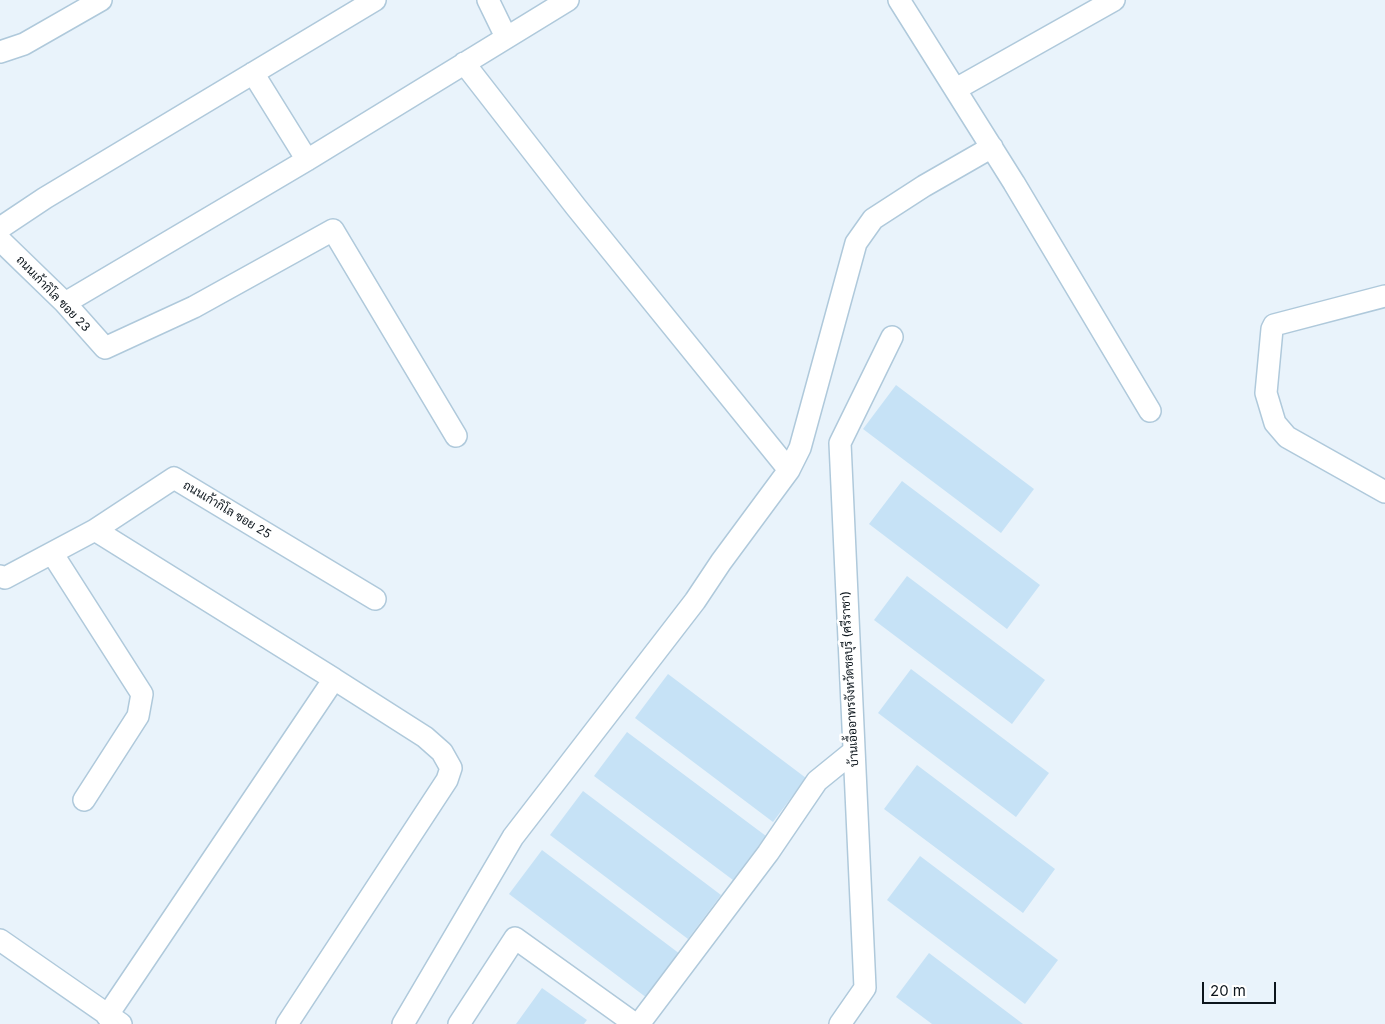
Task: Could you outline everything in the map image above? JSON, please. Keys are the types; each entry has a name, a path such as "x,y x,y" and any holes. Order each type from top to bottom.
{"street":[{"path":"0,52 24,44 101,0"},
{"path":"0,228 45,198 374,0"},
{"path":"488,0 506,37"},
{"path":"66,303 307,160 568,0"},
{"path":"899,0 992,147 1150,411"},
{"path":"956,89 1114,0"},
{"path":"464,63 576,207 790,470"},
{"path":"253,73 307,160"},
{"path":"403,1024 513,837 695,601 790,470 800,448 856,242 873,219 924,186 992,147"},
{"name":"ถนนเก้ากิโล ซอย 23","path":"0,240 66,303 105,348 194,308 333,230 456,436"},
{"path":"1385,296 1274,326 1272,329 1266,393 1276,423 1288,437 1385,492"},
{"name":"บ้านเอื้ออาทรจังหวัดชลบุรี (ศรีราชา)","path":"840,1024 865,988 840,442 892,337"},
{"name":"ถนนเก้ากิโล ซอย 25","path":"0,576 5,578 95,530 174,478 375,599"},
{"path":"95,530 334,678 425,737 442,752 451,768 447,780 287,1024"},
{"path":"52,553 142,694 138,716 84,800"},
{"path":"0,940 114,1020 334,678"},
{"path":"459,1024 515,938 637,1024 768,852 817,781 854,751"}],"building":[{"path":"896,385 1034,489 1001,533 863,429"},
{"path":"902,481 1040,585 1007,629 869,524"},
{"path":"907,576 1045,680 1012,724 874,620"},
{"path":"911,669 1049,773 1016,817 878,713"},
{"path":"668,674 806,778 773,822 635,718"},
{"path":"627,732 766,836 733,880 594,776"},
{"path":"917,765 1055,869 1023,913 884,809"},
{"path":"583,791 721,895 688,939 550,835"},
{"path":"542,850 680,954 647,998 509,894"},
{"path":"920,856 1058,960 1025,1004 887,900"},
{"path":"929,953 1023,1024 932,1024 896,997"},
{"path":"542,988 587,1020 584,1024 516,1024"}]}
